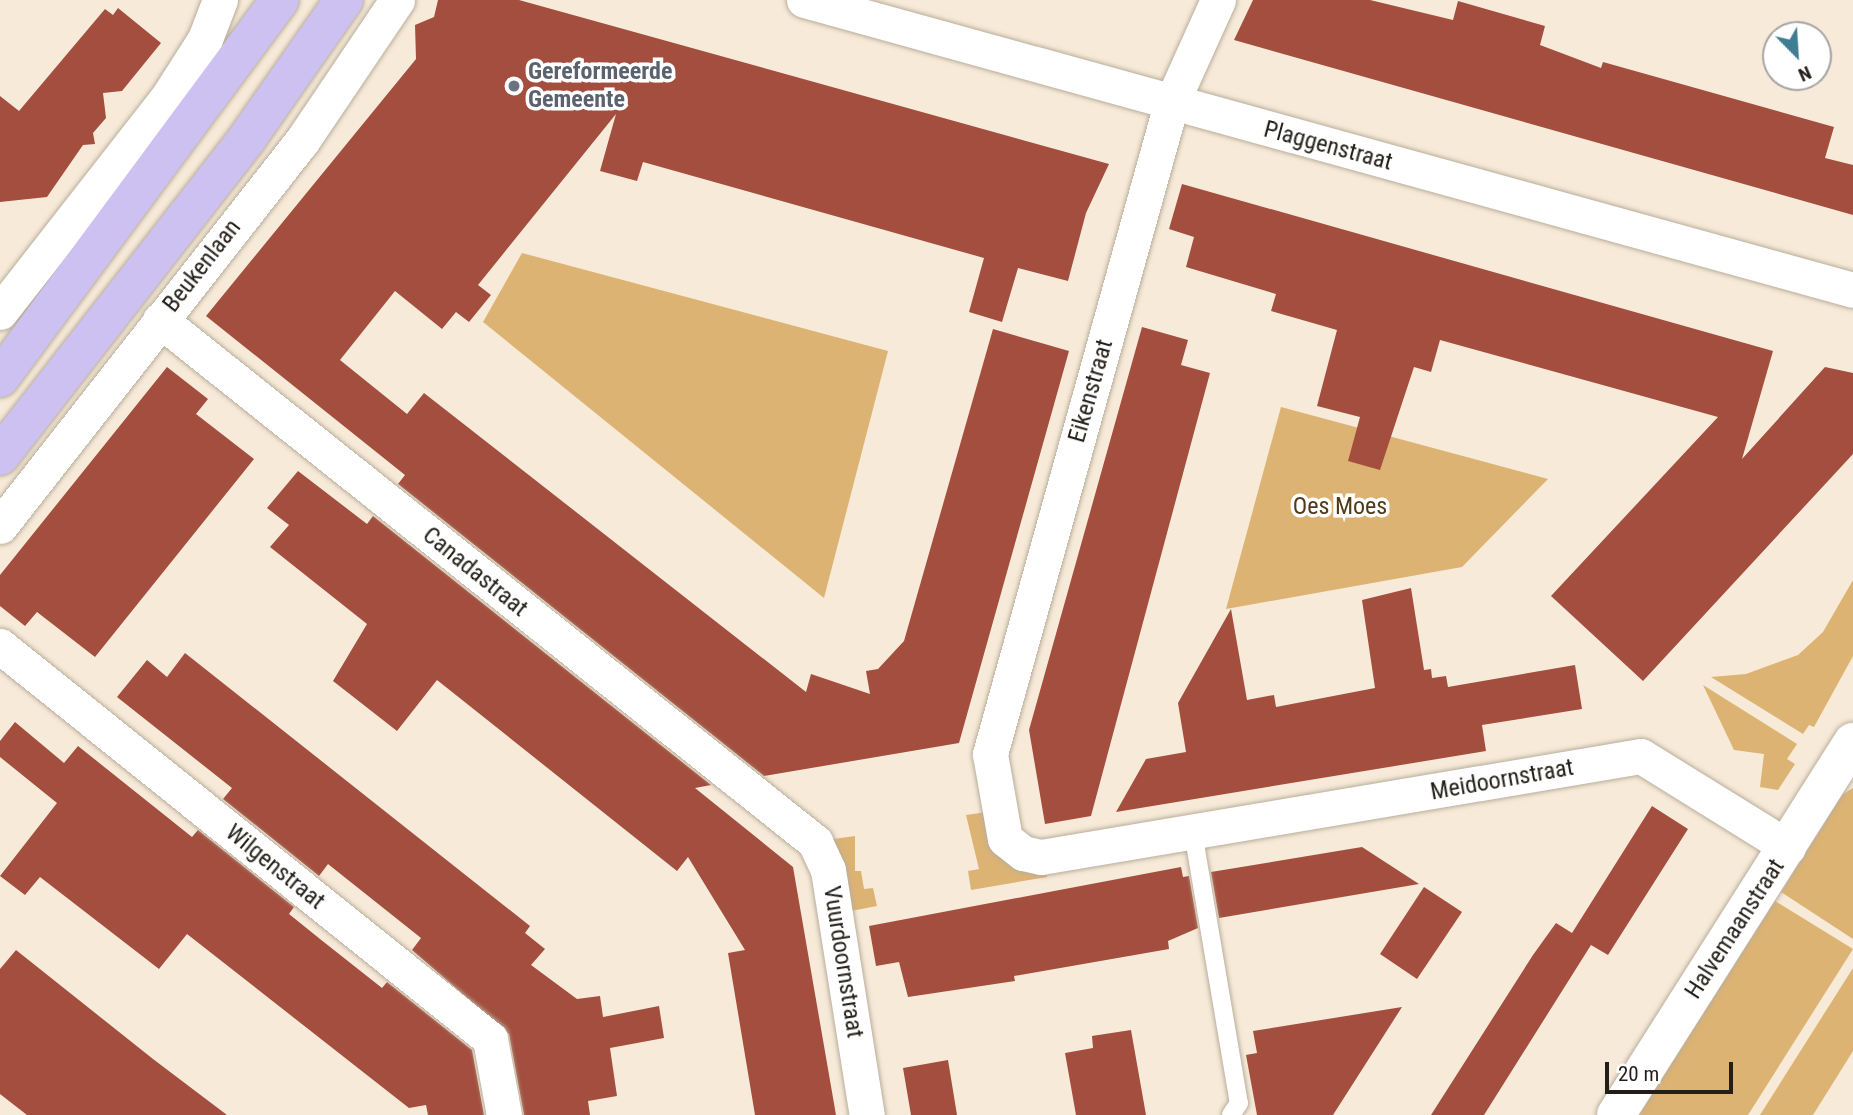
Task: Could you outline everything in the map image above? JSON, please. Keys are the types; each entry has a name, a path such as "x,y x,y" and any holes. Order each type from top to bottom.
{"main road":[{"path":"0,378 280,0"},
{"name":"Beukenlaan","path":"0,456 248,137 344,0"}],"street":[{"path":"0,312 168,97 205,39 220,0"},
{"name":"Beukenlaan","path":"0,526 302,141 397,0"},
{"name":"Plaggenstraat","path":"804,0 1171,104 1853,290"},
{"name":"Eikenstraat","path":"992,790 990,754 1171,104 1218,0"},
{"name":"Canadastraat","path":"160,320 792,822"},
{"name":"Wilgenstraat","path":"0,646 490,1039 504,1115"},
{"name":"Halvemaanstraat","path":"1616,1115 1851,748"},
{"name":"Meidoornstraat","path":"992,790 1005,839 1030,855 1193,832 1641,756 1788,847"},
{"name":"Vuurdoornstraat","path":"792,822 815,842 828,870 867,1115"}],"lane":[{"path":"1193,832 1239,1103 1231,1115"}],"green space":[{"path":"522,253 888,351 824,598 483,322"},
{"name":"Oes Moes","path":"1281,407 1548,479 1462,567 1226,609"},
{"path":"1853,580 1853,656 1814,727 1809,725 1803,734 1711,677 1746,674 1798,655 1823,632"},
{"path":"1703,685 1797,744 1787,759 1795,764 1778,790 1760,787 1764,754 1734,750"},
{"path":"1853,788 1853,939 1781,892 1843,794"},
{"path":"987,812 1046,868 1047,877 971,890 968,871 979,869 966,815"},
{"path":"855,836 855,871 861,871 864,889 873,888 877,906 846,912 826,840"},
{"path":"1775,901 1853,949 1748,1115 1639,1115"},
{"path":"1853,968 1853,1051 1813,1115 1760,1115"}],"building":[{"path":"438,0 519,0 1109,164 1086,213 1068,281 1018,268 1002,322 969,312 984,258 643,162 637,181 600,171 616,114 478,285 491,295 469,322 456,312 442,329 395,291 340,360 407,414 424,393 806,692 811,674 870,694 866,671 878,669 904,641 993,329 1069,351 959,743 764,776 398,484 405,475 206,316 416,59 415,25 434,17"},
{"path":"1253,0 1370,0 1453,20 1458,1 1545,26 1540,45 1601,68 1603,62 1834,127 1825,158 1853,165 1853,215 1234,40"},
{"path":"118,8 161,43 122,91 103,93 106,118 93,133 95,144 83,145 47,197 0,202 0,96 19,111 105,9 113,15"},
{"path":"1182,184 1773,351 1742,459 1825,367 1853,373 1853,454 1643,681 1551,596 1718,417 1440,340 1431,372 1414,367 1380,470 1348,461 1360,417 1317,406 1337,330 1271,311 1276,294 1186,267 1194,237 1169,229"},
{"path":"1142,327 1188,340 1181,365 1210,373 1091,816 1045,824 1029,730"},
{"path":"167,367 208,399 196,414 254,459 95,657 37,612 25,626 0,606 0,575"},
{"path":"298,471 367,524 373,516 711,785 695,788 793,867 836,1115 755,1115 728,953 745,950 688,857 677,871 437,680 397,731 333,681 367,624 270,547 289,525 267,508"},
{"path":"1411,588 1424,670 1431,669 1432,678 1446,676 1448,687 1575,665 1582,709 1482,725 1486,751 1116,812 1146,759 1186,752 1178,703 1231,609 1247,700 1274,695 1276,707 1375,688 1362,600"},
{"path":"185,653 530,926 525,933 545,949 531,965 577,999 600,996 603,1017 659,1006 664,1038 610,1048 617,1096 588,1101 590,1115 524,1115 509,1034 412,950 421,938 328,864 319,876 223,799 232,788 117,697 147,660 167,677"},
{"path":"15,722 64,763 78,746 192,837 198,830 294,907 289,914 320,939 382,988 387,982 472,1050 484,1115 428,1115 426,1105 409,1108 187,934 159,969 40,877 25,895 0,876 57,803 0,757 0,741"},
{"path":"1652,806 1688,829 1608,955 1591,945 1484,1115 1431,1115 1533,955 1556,923 1572,933"},
{"path":"1362,847 1419,884 1219,918 1211,872"},
{"path":"1181,867 1183,877 1189,876 1198,928 1168,941 1169,949 1014,976 1015,981 908,997 899,962 876,966 869,926"},
{"path":"1424,887 1462,912 1417,979 1380,954"},
{"path":"16,950 227,1115 27,1115 0,1094 0,969"},
{"path":"1402,1007 1333,1115 1257,1115 1246,1055 1257,1053 1253,1031"},
{"path":"1131,1030 1146,1115 1076,1115 1065,1053 1093,1048 1092,1036"},
{"path":"948,1060 957,1115 911,1115 903,1068"}],"place":[{"name":"Gereformeerde Gemeente","path":"514,86"}]}
